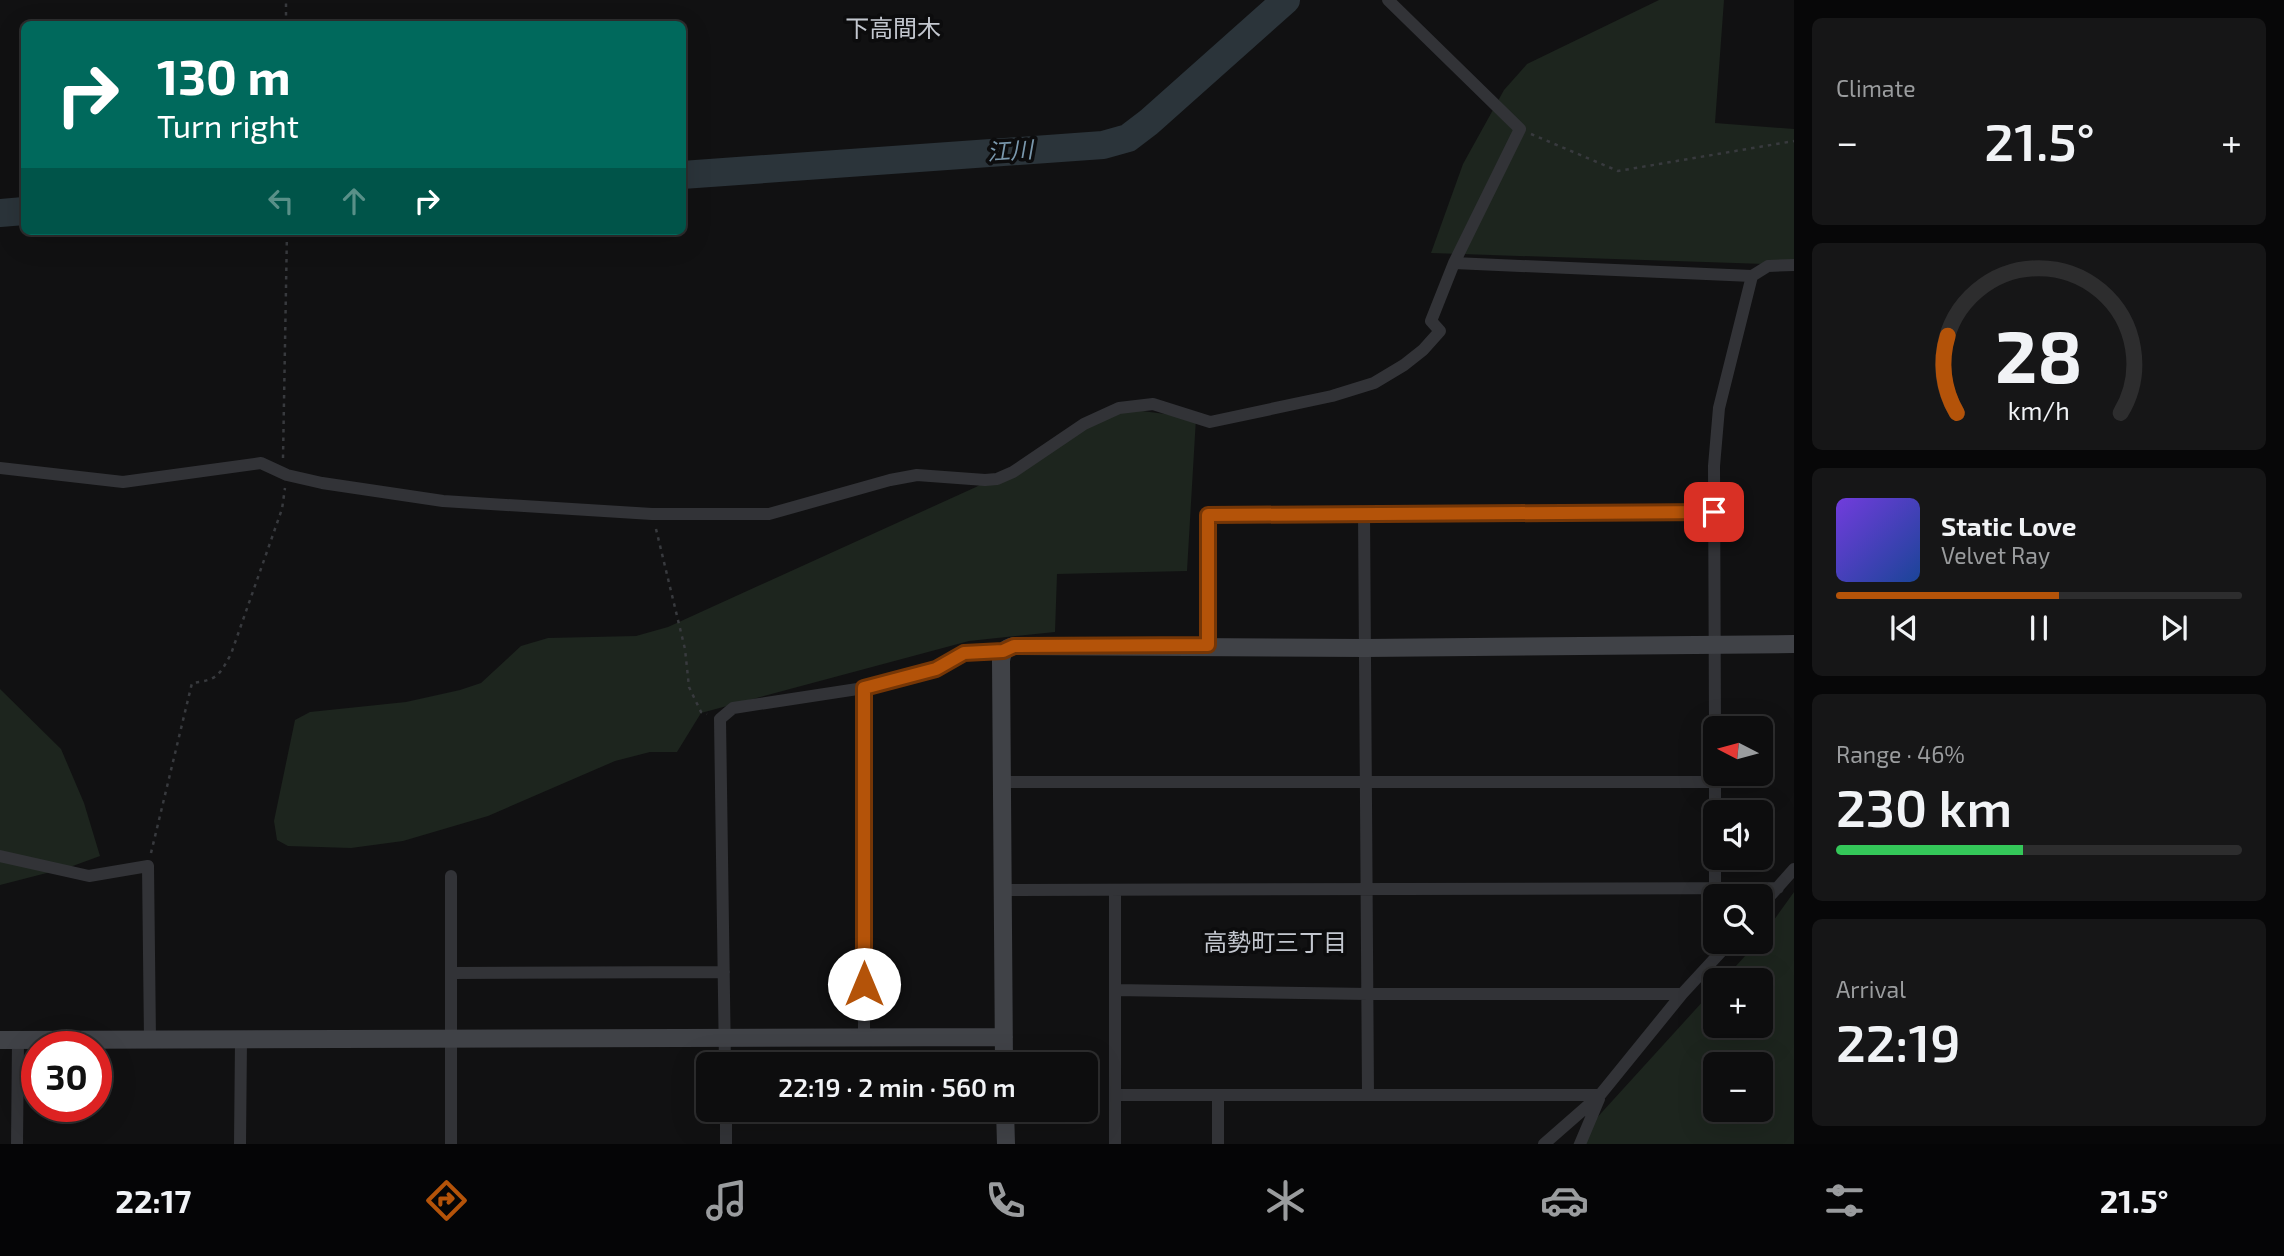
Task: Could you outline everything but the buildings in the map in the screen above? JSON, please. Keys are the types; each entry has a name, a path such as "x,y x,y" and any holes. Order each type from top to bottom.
{"street":[{"path":"0,468 123,482 261,463 285,473 323,483 443,501 652,514 769,514 916,475 985,481 997,479 1013,472 1084,424 1119,408 1153,404 1210,422 1332,396 1374,383 1404,365 1423,350 1440,331 1431,321 1454,263 1520,129 1388,0"},
{"path":"1454,263 1752,276 1768,266 1794,265"},
{"path":"1715,716 1714,466 1719,408 1752,276"},
{"path":"1364,512 1368,1095"},
{"path":"1208,645 1208,515 1714,512"},
{"path":"725,1052 720,719 733,708 864,688 936,669 964,653 1003,651 1014,646 1208,645 1365,648 1794,644"},
{"path":"1003,651 1004,1052"},
{"path":"864,688 864,1038"},
{"path":"1002,782 1366,783 1703,778"},
{"path":"1715,786 1715,884"},
{"path":"0,856 89,876 148,866 150,1040"},
{"path":"1773,893 1794,869"},
{"path":"451,876 451,1144"},
{"path":"1003,890 1703,888"},
{"path":"1773,888 1778,888"},
{"path":"1115,890 1115,1144"},
{"path":"1544,1144 1600,1096 1719,954"},
{"path":"451,973 724,972"},
{"path":"1115,990 1682,995"},
{"path":"17,1144 9,1040 1004,1037"},
{"path":"240,1144 241,1040"},
{"path":"1115,1096 1600,1096"},
{"path":"1218,1096 1218,1144"},
{"path":"1580,1144 1600,1096"},
{"path":"726,1122 726,1144"},
{"path":"1005,1122 1006,1144"}],"path":[{"path":"286,0 286,21"},
{"path":"1520,129 1618,171 1794,141"},
{"path":"148,866 192,683 210,681 221,672 232,654 282,509 285,473 287,235"},
{"path":"652,514 685,649 686,670 694,701 701,712 720,719"}],"shaded area":[{"path":"1659,0 1724,0 1715,123 1794,129 1794,265 1431,253 1463,164 1504,90 1527,64"},
{"path":"1119,408 1196,418 1187,571 1057,574 1055,632 969,641 701,713 677,752 650,752 615,761 488,816 403,841 351,848 288,846 277,840 274,821 295,720 310,712 406,702 460,690 481,683 521,646 548,638 636,636 668,627 976,487"},
{"path":"0,689 61,749 84,803 100,856 70,867 0,885"},
{"path":"1794,892 1794,1144 1573,1144 1703,1001 1703,1038 1773,1038 1773,968 1734,968 1747,954 1773,954 1773,921"}],"waterway":[{"name":"江川","path":"686,175 1103,145 1128,138 1286,0"},
{"name":"江川","path":"0,213 21,211"}],"district":[{"name":"下高間木","path":"893,29"},
{"name":"高勢町三丁目","path":"1275,943"}],"route":[{"path":"864,984 864,688 936,669 964,653 1003,651 1014,646 1208,645 1208,515 1714,512"}]}
